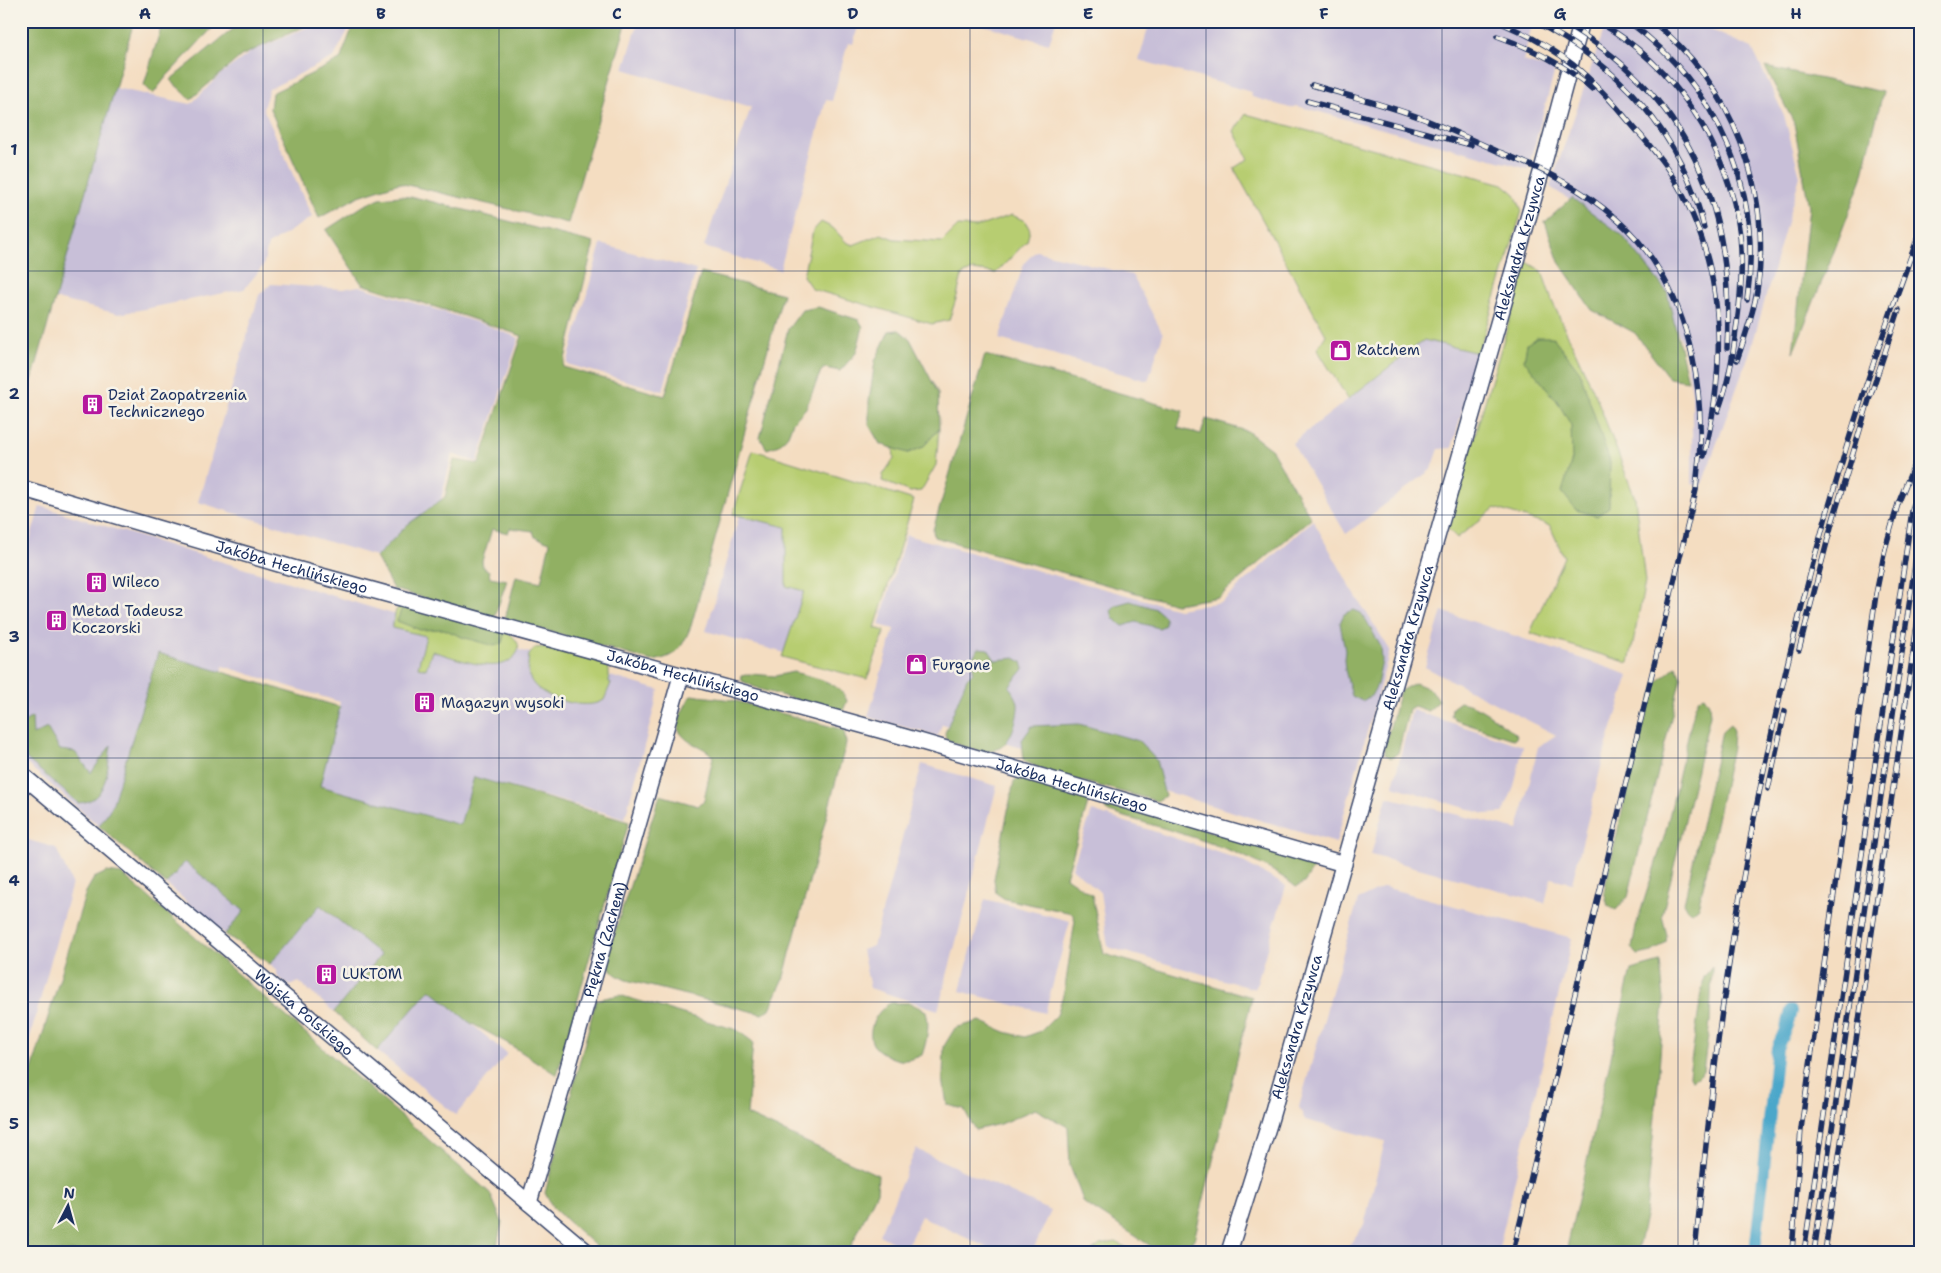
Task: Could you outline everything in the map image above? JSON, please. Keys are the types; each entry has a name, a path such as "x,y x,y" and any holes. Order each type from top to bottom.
{"street":[{"name":"Aleksandra Krzywca","path":"1229,1252 1270,1121 1344,864 1543,166 1582,21"},
{"name":"Jakóba Hechlińskiego","path":"21,488 296,569 905,737 1344,864"},
{"name":"Piękna (Zachem)","path":"529,1203 681,676"},
{"name":"Wojska Polskiego","path":"21,774 587,1252"}],"shaded area":[{"path":"322,21 353,21 334,57 269,89 263,108 312,217 268,245 263,266 244,289 119,314 48,297 115,88 191,104 221,74 251,52"},
{"path":"639,21 852,21 859,23 853,44 848,43 832,101 826,100 780,270 704,247 751,107 624,69"},
{"path":"970,21 1056,21 1049,44"},
{"path":"1150,21 1533,21 1523,61 1555,70 1528,169 1309,109 1296,106 1290,108 1252,97 1251,92 1139,60"},
{"path":"1607,21 1690,21 1752,48 1784,115 1800,176 1751,349 1701,487 1692,484 1692,394 1685,349 1662,294 1593,215 1550,187"},
{"path":"601,244 696,270 663,391 567,364"},
{"path":"1036,251 1132,275 1163,334 1148,381 999,339 1024,263"},
{"path":"271,284 343,289 359,286 486,325 519,338 477,462 452,454 424,571 198,502 259,295"},
{"path":"1424,340 1478,353 1452,448 1439,449 1432,469 1346,534 1292,443"},
{"path":"757,454 856,673 706,631"},
{"path":"40,506 386,612 659,690 625,818 474,777 460,826 319,785 340,702 223,666 221,672 159,653 112,806 99,826 21,759 21,571"},
{"path":"1313,520 1352,590 1390,650 1336,843 942,724 938,736 868,717 894,629 879,625 906,535 1178,609 1222,602"},
{"path":"1442,611 1629,675 1606,747 1572,883 1551,878 1545,903 1371,855 1387,797 1518,830 1538,747 1556,735 1425,667"},
{"path":"1412,710 1523,746 1514,787 1503,813 1485,814 1393,786"},
{"path":"922,764 997,786 938,1010 870,988 862,950 873,946"},
{"path":"1092,811 1238,859 1286,886 1255,989 1108,947 1100,892 1072,868"},
{"path":"21,838 56,848 72,883 21,1070"},
{"path":"185,862 244,911 225,934 166,884"},
{"path":"1384,887 1572,938 1498,1252 1344,1252 1364,1225 1385,1141 1305,1120 1299,1107 1358,900"},
{"path":"985,899 1070,921 1045,1013 960,991"},
{"path":"319,905 381,955 334,1012 299,982 290,986 277,976 277,970 270,964"},
{"path":"430,989 507,1054 456,1115 377,1051"},
{"path":"916,1149 1051,1211 1032,1252 996,1252 921,1216 906,1249 879,1235"}],"green space":[{"path":"21,21 134,21 21,419"},
{"path":"163,21 219,21 166,77 153,94 144,85"},
{"path":"243,21 316,21 241,56 191,99 170,80"},
{"path":"355,21 627,21 568,223 399,183 359,196 319,218 270,109 272,93 340,60"},
{"path":"1765,67 1883,92 1862,178 1793,353 1809,207 1794,123"},
{"path":"1246,114 1503,184 1515,194 1522,211 1478,353 1424,340 1348,399 1317,349 1326,335 1234,168 1248,159 1234,131"},
{"path":"400,196 418,198 594,243 563,367 665,396 701,273 783,294 691,626 685,640 673,654 652,661 505,619 516,576 541,582 550,542 535,537 533,531 510,528 508,533 492,529 482,561 483,567 489,571 490,577 507,580 494,618 393,589 376,557 407,525 445,497 454,460 479,464 522,336 362,284 326,230 363,206 380,198"},
{"path":"1572,198 1622,235 1667,292 1688,381 1669,378 1635,333 1592,310 1559,262 1545,222"},
{"path":"1012,215 1025,221 1030,230 1027,241 996,273 973,270 962,275 949,320 932,324 812,289 803,276 813,231 821,222 833,228 846,242 853,245 881,234 894,239 942,242 958,226 977,227"},
{"path":"1527,262 1542,271 1552,301 1596,396 1635,498 1645,582 1629,663 1530,633 1564,557 1550,526 1495,508 1457,538 1447,528"},
{"path":"818,307 859,320 863,327 856,353 840,371 825,368 821,371 806,408 793,422 788,435 779,445 767,449 760,438 788,329 802,310"},
{"path":"899,330 910,339 938,393 939,429 923,447 908,453 880,444 869,425 869,401 875,361 889,331"},
{"path":"1537,337 1553,337 1580,372 1610,462 1609,507 1597,516 1576,510 1562,492 1572,459 1571,425 1557,401 1524,360 1527,344"},
{"path":"985,355 1183,411 1178,428 1201,434 1206,419 1247,431 1272,450 1311,518 1219,597 1176,604 934,537 933,530"},
{"path":"939,429 936,465 921,491 910,492 882,481 883,475 894,458 893,448 908,453 923,447"},
{"path":"753,450 914,500 875,628 885,631 867,679 782,657 804,591 786,586 786,527 733,514"},
{"path":"1130,601 1156,609 1165,617 1165,625 1159,628 1136,622 1123,626 1113,618 1111,610 1116,605"},
{"path":"403,605 510,634 518,643 519,648 510,661 490,665 465,661 432,651 426,669 418,667 426,636 392,628 396,610"},
{"path":"403,605 505,631 502,643 494,646 462,637 444,629 420,630 397,621"},
{"path":"1354,610 1361,613 1381,647 1382,661 1377,685 1371,696 1362,701 1352,696 1345,670 1345,651 1340,623 1344,614"},
{"path":"553,646 584,653 598,659 609,669 609,682 611,683 604,700 596,703 575,704 552,697 534,685 528,672 529,655 535,648"},
{"path":"979,648 988,649 995,660 1015,658 1022,662 1024,669 1009,687 1018,702 1012,733 1000,748 989,751 970,749 957,744 946,739 945,733 967,678 973,672 974,655"},
{"path":"158,653 340,707 320,786 460,825 474,777 629,822 557,1075 509,1044 469,1022 430,989 377,1051 334,1012 381,955 320,905 270,964 225,934 244,911 185,862 166,884 99,826 112,806"},
{"path":"1676,666 1681,677 1628,897 1616,910 1608,906 1604,891 1635,755 1656,683"},
{"path":"793,672 825,681 838,689 847,701 842,713 759,689 742,681 741,676 751,674 775,676"},
{"path":"1415,683 1429,689 1439,701 1428,711 1414,706 1409,709 1398,753 1391,758 1385,754 1384,748 1400,691"},
{"path":"691,695 732,700 844,730 846,743 783,980 770,1009 762,1014 626,980 612,971 608,960 607,955 660,795 698,806 704,800 713,757 704,749 686,739 678,729 681,714"},
{"path":"1704,696 1709,704 1710,715 1662,916 1667,935 1666,942 1652,952 1638,955 1632,948 1636,926 1665,834 1695,706 1699,698"},
{"path":"1460,702 1489,714 1517,736 1515,739 1509,738 1455,720 1451,715 1452,708"},
{"path":"32,717 33,735 47,728 60,750 75,752 91,773 111,745 107,774 101,791 95,797 78,803 21,754 21,724"},
{"path":"1079,724 1139,741 1156,760 1165,796 1157,801 1050,773 1024,761 1022,740 1032,726"},
{"path":"1730,724 1733,731 1732,747 1704,883 1698,907 1692,912 1688,910 1684,903 1722,731"},
{"path":"1023,776 1083,792 1089,800 1066,877 1092,895 1104,954 1252,997 1194,1240 1186,1252 1157,1250 1084,1203 1070,1166 1068,1127 1035,1109 1000,1124 975,1130 964,1109 947,1105 943,1078 944,1046 955,1028 980,1021 1005,1032 1025,1037 1041,1031 1057,1015 1065,988 1075,920 1072,913 1005,899 996,893 994,879 1014,781"},
{"path":"1110,803 1305,858 1312,864 1313,869 1304,883 1296,887 1256,862 1232,851 1109,812 1105,809"},
{"path":"107,872 122,874 490,1193 502,1222 497,1245 485,1252 21,1252 21,1106 86,892 94,878"},
{"path":"1660,962 1664,1000 1658,1084 1646,1213 1637,1252 1566,1252 1631,970"},
{"path":"1712,967 1710,1022 1703,1071 1692,1080 1689,1074 1704,977"},
{"path":"619,995 737,1030 753,1042 747,1115 878,1175 877,1192 848,1252 602,1252 553,1208 545,1193 596,1000"},
{"path":"891,1003 910,1003 926,1011 927,1033 922,1055 900,1060 884,1054 873,1045 871,1036 872,1025 878,1014"},
{"path":"1116,1242 1135,1252 1091,1252 1100,1245"}],"waterway":[{"path":"1755,1252 1777,1048 1791,1011"}],"railway":[{"path":"1533,21 1564,38 1593,58 1619,80 1643,105 1663,133 1680,162 1694,194 1704,228"},
{"path":"1561,21 1605,50 1642,83 1671,119 1695,158 1711,201 1722,247 1727,296 1727,348"},
{"path":"1597,21 1625,39 1651,61 1674,85 1694,111 1724,171 1734,202 1741,247 1740,294 1732,361 1718,411"},
{"path":"1628,21 1660,48 1687,77 1709,109 1727,144 1740,180 1748,219 1750,259 1747,300"},
{"path":"1652,21 1680,47 1704,76 1725,107 1740,142 1752,178 1759,215 1760,253 1757,291 1749,326 1737,360"},
{"path":"1501,23 1540,42 1557,53 1573,64 1602,91 1656,153 1688,204 1701,238 1711,274 1717,309 1717,382 1704,456"},
{"path":"1497,36 1547,58 1570,72 1592,89"},
{"path":"1312,85 1417,116 1530,165 1590,198 1629,231 1659,270 1679,310 1692,354 1696,377 1700,422 1696,490 1513,1252"},
{"path":"1307,101 1471,145"},
{"path":"1695,1252 1722,1011 1737,912 1776,714 1799,616 1825,519 1854,422 1920,232"},
{"path":"1799,650 1832,523 1869,400 1899,310"},
{"path":"1792,1252 1801,1129 1876,594 1885,549 1898,504 1920,450"},
{"path":"1804,1252 1912,511 1920,480"},
{"path":"1814,1252 1920,530"},
{"path":"1825,1252 1920,605"},
{"path":"1768,789 1785,711"}],"place":[{"name":"Ratchem","path":"1341,350"},
{"name":"Dział Zaopatrzenia Technicznego","path":"92,404"},
{"name":"Wileco","path":"96,582"},
{"name":"Metad Tadeusz Koczorski","path":"56,620"},
{"name":"Furgone","path":"916,665"},
{"name":"Magazyn wysoki","path":"425,703"},
{"name":"LUKTOM","path":"326,974"}]}
